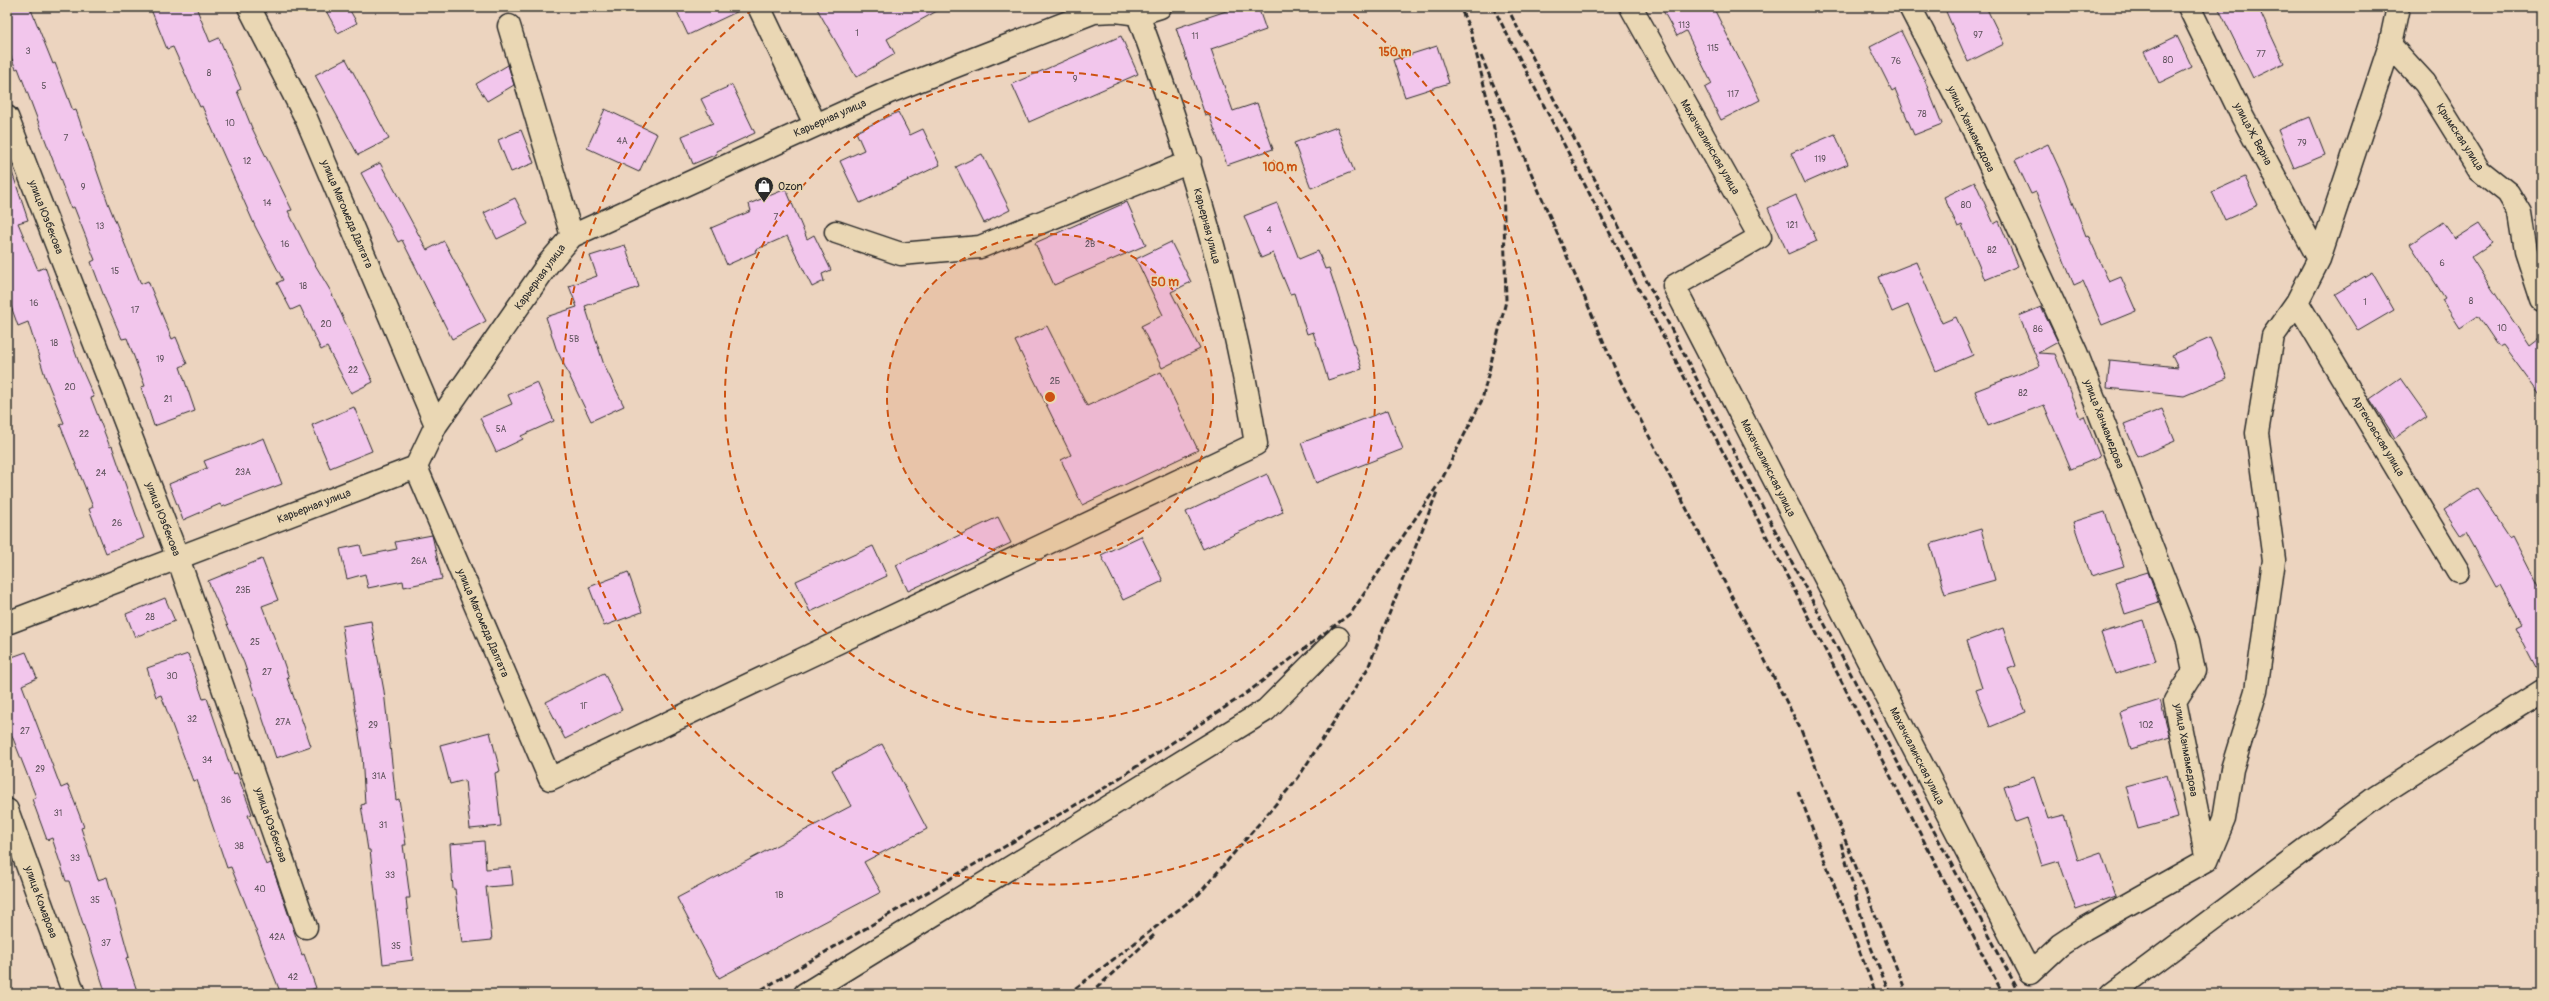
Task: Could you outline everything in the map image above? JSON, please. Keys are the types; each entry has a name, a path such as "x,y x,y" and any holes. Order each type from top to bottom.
{"street":[{"name":"улица Магомеда Далгата","path":"250,7 306,118 436,425"},
{"path":"759,7 815,124"},
{"name":"Карьерная улица","path":"7,623 416,467 436,425 548,264 572,236 815,124 889,92 1094,12 1137,11 1160,7"},
{"name":"Махачкалинская улица","path":"1630,7 1760,237 1674,286 2030,973 2060,945 2084,929 2207,860"},
{"name":"улица Ханмамедова","path":"1910,7 1978,141 2076,352 2188,640 2194,671 2175,701 2207,860"},
{"name":"улица Ж. Верна","path":"2189,7 2242,116 2319,259"},
{"path":"2207,860 2224,819 2232,769 2256,691 2274,560 2257,433 2273,336 2297,302 2319,259 2390,45 2398,7"},
{"name":"Карьерная улица","path":"550,779 1256,444 1249,395 1190,162 1137,11"},
{"path":"509,26 572,236"},
{"name":"Крымская улица","path":"2390,45 2425,83 2479,170 2508,193 2520,213 2526,251 2542,300"},
{"name":"улица Юзбекова","path":"7,117 178,558 306,927"},
{"path":"836,232 901,254 980,246 1190,162"},
{"name":"Артековская улица","path":"2297,302 2458,571"},
{"name":"улица Магомеда Далгата","path":"416,467 550,779"},
{"path":"805,994 1266,710 1338,638"},
{"path":"2112,994 2376,797 2542,691"},
{"name":"улица Комарова","path":"7,810 74,994"}],"building":[{"path":"7,7 30,7 53,64 55,63 73,111 76,110 108,203 141,284 148,281 172,339 176,337 187,364 180,367 195,411 154,426 141,387 145,386 127,338 122,339 105,299 91,262 95,260 74,207 71,208 18,68 16,69 7,47"},
{"path":"150,7 196,7 210,42 219,38 241,89 237,91 252,128 292,210 288,211 314,263 330,290 373,382 351,393 327,347 321,350 300,306 291,310 277,283 283,280 255,226 202,106 200,107 173,47 167,49"},
{"path":"324,7 348,7 357,23 338,33"},
{"path":"675,7 747,7 688,35"},
{"path":"816,7 944,7 887,39 895,54 856,77"},
{"path":"1238,7 1258,7 1266,30 1211,49 1233,111 1257,103 1273,149 1227,165 1209,114 1205,115 1176,28"},
{"path":"1661,7 1713,7 1760,100 1721,120 1705,88 1712,84 1686,31 1677,36"},
{"path":"1944,7 1986,7 2004,44 1968,62"},
{"path":"2218,7 2258,7 2284,63 2253,78"},
{"path":"1901,31 1923,76 1942,124 1914,135 1895,89 1892,91 1870,47"},
{"path":"1121,36 1138,74 1029,122 1012,84"},
{"path":"2177,36 2192,67 2159,83 2144,52"},
{"path":"1437,46 1449,83 1405,97 1393,60"},
{"path":"346,59 389,139 358,155 315,75"},
{"path":"508,65 514,85 487,101 476,84"},
{"path":"732,85 755,133 716,151 717,154 693,164 682,136 713,123 701,99"},
{"path":"605,109 657,134 639,172 587,148"},
{"path":"898,112 910,135 923,129 940,165 860,203 840,161 864,150 856,132"},
{"path":"2310,117 2325,155 2294,168 2278,130"},
{"path":"1337,127 1354,171 1311,188 1294,143"},
{"path":"521,130 534,163 511,172 498,140"},
{"path":"1835,134 1848,164 1805,183 1791,153"},
{"path":"2048,144 2064,179 2086,236 2088,235 2109,282 2121,277 2136,311 2102,325 2083,281 2074,285 2036,192 2031,194 2015,160"},
{"path":"982,154 1010,210 984,223 956,167"},
{"path":"380,163 427,250 444,241 486,321 452,339 402,240 398,242 361,173"},
{"path":"10,166 28,220 18,223 38,270 45,267 79,363 94,397 91,398 110,447 112,446 144,538 106,553 89,509 93,507 60,425 64,423 45,376 28,322 18,326 7,295 7,167"},
{"path":"2245,177 2258,205 2225,220 2212,192"},
{"path":"1975,182 1994,224 1999,221 2018,266 1985,280 1962,225 1958,227 1944,197"},
{"path":"786,189 807,239 814,235 831,270 822,274 824,281 812,287 787,236 755,250 756,252 727,265 711,228 751,211 749,204"},
{"path":"1796,195 1817,241 1788,254 1768,208"},
{"path":"515,198 528,224 497,239 484,213"},
{"path":"1127,202 1146,245 1054,285 1035,243"},
{"path":"1277,203 1299,259 1318,251 1325,269 1329,268 1362,369 1328,380 1313,332 1307,334 1294,293 1290,294 1273,253 1261,258 1244,216"},
{"path":"2443,222 2455,239 2479,224 2492,243 2471,257 2529,345 2542,335 2542,398 2503,345 2499,347 2478,316 2460,328 2442,300 2445,298 2410,244"},
{"path":"1171,242 1191,282 1171,292 1200,349 1162,368 1141,326 1163,315 1136,259"},
{"path":"625,245 639,287 585,306 604,365 624,406 591,421 556,348 546,317 577,307 569,286 597,276 590,256"},
{"path":"1916,262 1942,323 1956,317 1973,355 1936,371 1908,305 1892,312 1878,277"},
{"path":"2372,272 2394,310 2358,331 2335,294"},
{"path":"2041,307 2058,342 2038,353 2055,354 2080,418 2084,416 2100,457 2071,469 2044,405 1988,426 1975,391 2040,366 2019,316"},
{"path":"1047,326 1087,406 1161,372 1198,450 1082,505 1061,460 1071,455 1015,341"},
{"path":"2210,338 2227,378 2184,396 2107,388 2110,360 2178,367 2172,355"},
{"path":"2400,378 2427,416 2395,438 2370,399"},
{"path":"537,382 554,421 521,436 523,439 496,452 480,418 512,404 508,395"},
{"path":"354,407 372,451 330,468 312,425"},
{"path":"2162,409 2175,441 2138,457 2124,424"},
{"path":"1388,410 1403,449 1316,483 1301,443"},
{"path":"264,438 282,484 222,507 220,504 183,520 169,484 207,468 204,461"},
{"path":"1267,474 1283,512 1203,549 1186,512"},
{"path":"2477,488 2510,538 2513,536 2542,593 2542,679 2515,627 2521,624 2500,585 2496,587 2466,532 2461,536 2444,510"},
{"path":"2105,512 2124,566 2091,576 2073,522"},
{"path":"998,517 1011,543 908,591 896,565"},
{"path":"1981,529 1995,580 1945,594 1930,544"},
{"path":"432,535 442,579 404,587 403,581 368,588 365,574 347,579 340,549 360,545 363,556 397,549 395,542"},
{"path":"1141,536 1163,581 1123,600 1101,555"},
{"path":"873,546 887,576 810,612 796,581"},
{"path":"262,559 278,600 262,606 281,655 289,678 287,678 311,746 276,758 244,663 208,581"},
{"path":"628,572 642,612 604,626 589,587"},
{"path":"2148,572 2159,603 2125,614 2115,582"},
{"path":"165,598 175,621 135,637 126,614"},
{"path":"2143,620 2156,661 2115,674 2101,633"},
{"path":"371,621 384,691 396,800 399,799 406,845 403,845 410,898 406,898 413,960 383,964 370,850 368,850 361,805 365,804 362,754 342,626"},
{"path":"2003,628 2016,666 2008,669 2026,712 1990,727 1976,690 1982,688 1967,641"},
{"path":"9,648 12,657 26,652 37,678 22,685 61,788 68,785 84,827 81,828 98,880 107,877 129,957 126,958 138,994 106,994 69,881 66,881 52,838 47,840 32,799 36,797 7,723"},
{"path":"188,654 203,699 207,698 233,774 237,773 252,814 248,815 266,865 271,863 302,955 304,954 316,988 297,994 281,994 231,867 227,868 197,780 193,781 161,695 156,697 147,668"},
{"path":"604,673 622,710 565,739 546,702"},
{"path":"2160,700 2170,737 2131,749 2120,713"},
{"path":"490,732 500,771 495,773 501,826 470,829 465,780 450,784 440,745"},
{"path":"882,744 927,829 864,862 881,892 719,978 677,898 851,806 832,770"},
{"path":"2167,775 2178,818 2138,829 2126,786"},
{"path":"2034,777 2048,819 2064,815 2078,860 2101,852 2116,896 2076,910 2059,861 2042,866 2027,818 2016,822 2004,787"},
{"path":"484,841 486,869 511,867 513,885 486,887 492,940 462,943 455,889 453,889 450,844"}],"railway":[{"path":"754,994 1106,787 1248,692 1351,613 1442,479 1482,400 1506,301 1503,178 1492,118 1471,32 1460,7"},
{"path":"1493,7 2003,994"},
{"path":"1507,7 1739,462 2020,994"},
{"path":"1481,56 1620,380 1801,730 1907,994"},
{"path":"1068,994 1199,894 1298,778 1368,668 1437,492"},
{"path":"1798,791 1876,994"},
{"path":"1841,843 1868,940 1890,994"},
{"path":"1090,994 1154,935"}],"place":[{"name":"Ozon","path":"764,203"}]}
